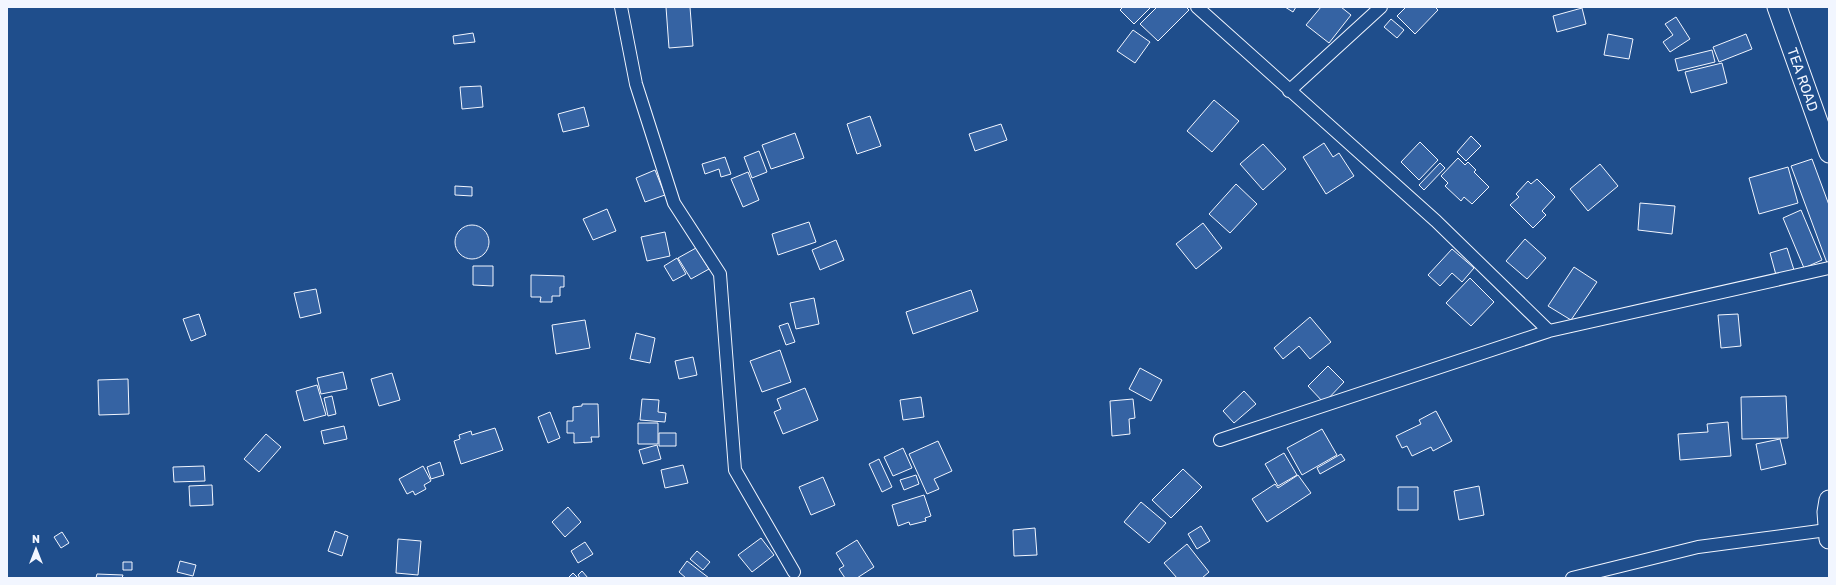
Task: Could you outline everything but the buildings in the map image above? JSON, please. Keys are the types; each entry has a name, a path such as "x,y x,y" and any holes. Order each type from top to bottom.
{"main road":[{"name":"TEA ROAD","path":"1777,7 1829,152"},
{"path":"1828,535 1827,512 1829,500"}],"street":[{"path":"621,7 636,84 674,203 720,274 735,470 794,572"},
{"path":"1197,7 1436,221 1549,331"},
{"path":"1289,90 1381,7"},
{"path":"1220,440 1549,331 1829,268"},
{"path":"1572,578 1698,547 1828,535"}]}
